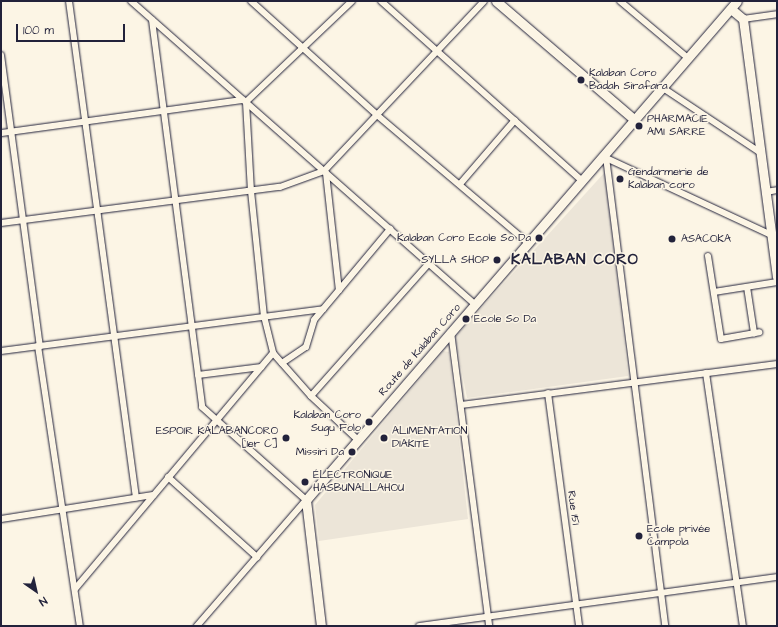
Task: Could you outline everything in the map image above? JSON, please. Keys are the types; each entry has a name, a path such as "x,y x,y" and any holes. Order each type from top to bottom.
{"main road":[{"path":"496,1 635,120"},
{"path":"735,3 743,19 777,277"},
{"name":"Route de Kalaban Coro","path":"306,500 582,181 605,157 735,3"},
{"path":"306,500 321,626"}],"street":[{"path":"69,1 136,498"},
{"path":"130,1 475,304"},
{"path":"251,1 377,115 528,243"},
{"path":"1,133 245,101 352,1"},
{"path":"381,1 582,181"},
{"path":"1,223 280,187 325,172 484,1"},
{"path":"620,1 688,58"},
{"path":"743,19 777,14"},
{"path":"152,20 202,407 306,500 197,626"},
{"path":"1,55 39,346 80,626"},
{"path":"663,88 761,153"},
{"path":"245,101 251,191 264,316 273,353 311,396 358,440"},
{"path":"460,184 514,120"},
{"path":"605,157 771,235"},
{"path":"605,157 635,382 665,626"},
{"path":"325,172 339,290"},
{"path":"766,192 777,190"},
{"path":"282,363 306,347 314,320 390,229"},
{"path":"708,256 721,338 757,333 747,287"},
{"path":"311,396 428,263"},
{"path":"714,292 777,282"},
{"path":"1,351 323,309"},
{"path":"451,332 489,626"},
{"path":"75,589 273,353"},
{"path":"461,405 777,364"},
{"path":"198,375 261,367"},
{"path":"706,373 743,626"},
{"name":"Rue 151","path":"548,393 579,626"},
{"path":"168,477 257,557"},
{"path":"1,519 153,495"},
{"path":"419,626 777,577"}],"shaded area":[{"path":"605,172 628,376 467,398 455,337"},
{"path":"443,351 449,352 468,519 319,541 315,505"}],"place":[{"name":"Kalaban Coro Badah Sirafara","path":"581,80"},
{"name":"PHARMACIE AMI SARRE","path":"639,126"},
{"name":"Gendarmerie de Kalaban coro","path":"620,179"},
{"name":"Kalaban Coro Ecole So Da","path":"539,238"},
{"name":"ASACOKA","path":"672,239"},
{"name":"SYLLA SHOP","path":"497,260"},
{"name":"Ecole So Da","path":"466,319"},
{"name":"Kalaban Coro Sugu Folo","path":"369,422"},
{"name":"ESPOIR KALABANCORO [1er C]","path":"286,438"},
{"name":"ALIMENTATION DIAKITE","path":"384,438"},
{"name":"Missiri Da","path":"352,452"},
{"name":"ÉLECTRONIQUE HASBUNALLAHOU","path":"305,482"},
{"name":"Ecole privée Campola","path":"639,536"}],"district":[{"name":"KALABAN CORO","path":"575,260"}]}
